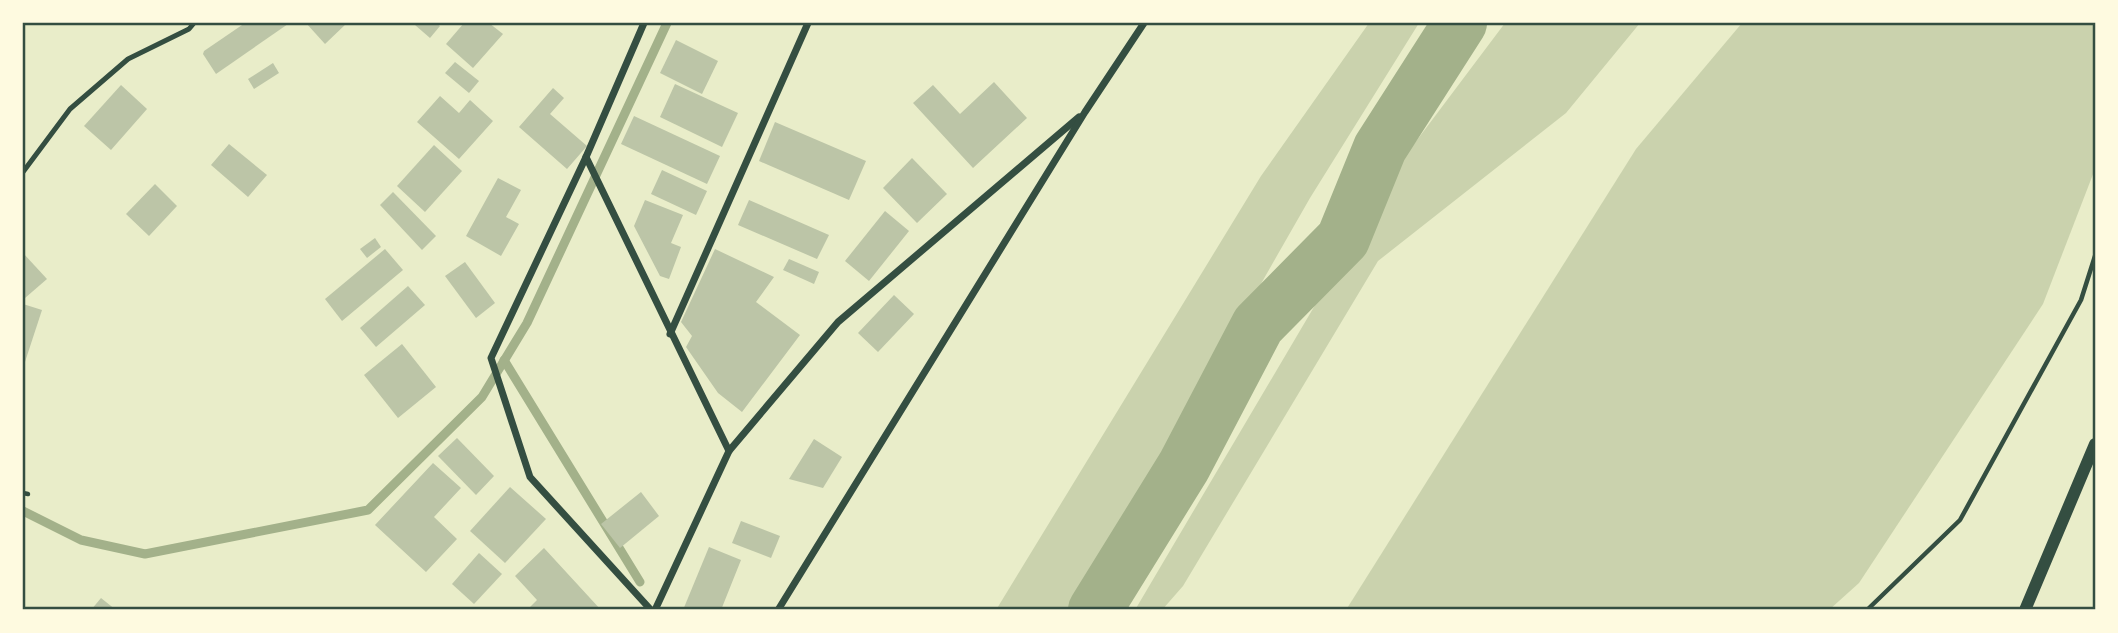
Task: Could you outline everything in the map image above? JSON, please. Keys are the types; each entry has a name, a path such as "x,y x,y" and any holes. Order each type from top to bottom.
{"street":[{"path":"644,23 586,157 491,358 530,477 653,610 729,451 838,322 1085,112"},
{"path":"670,334 808,23"},
{"path":"778,610 1085,112 1144,23"},
{"path":"586,157 729,451"},
{"path":"2025,610 2095,444"}],"lane":[{"path":"23,172 70,109 128,59 189,29 194,23"}],"path":[{"path":"1867,610 1960,520 2081,300 2095,256"}],"green space":[{"path":"1369,23 1419,23 1310,198 1191,406 1082,610 996,610 1261,176"},
{"path":"1505,23 1640,23 1566,113 1378,261 1183,586 1162,610 1135,610 1396,168"},
{"path":"1742,23 2095,23 2095,169 2043,304 1859,583 1829,610 1346,610 1636,149"}],"building":[{"path":"245,23 288,24 216,74 203,54 204,51"},
{"path":"306,23 347,23 325,44"},
{"path":"416,23 436,23 440,26 430,38"},
{"path":"464,23 489,23 503,34 473,68 446,44"},
{"path":"676,40 718,61 702,94 660,73"},
{"path":"455,62 479,81 469,93 445,73"},
{"path":"273,63 279,73 254,89 248,79"},
{"path":"994,82 1027,118 973,168 913,103 933,85 960,114"},
{"path":"675,84 738,113 722,147 660,117"},
{"path":"121,85 147,109 111,150 84,126"},
{"path":"553,88 564,98 550,114 587,146 567,169 519,127"},
{"path":"440,96 459,113 470,100 493,121 459,159 417,122"},
{"path":"634,116 720,156 707,184 621,144"},
{"path":"775,122 866,161 849,200 759,161"},
{"path":"229,144 267,175 248,197 211,165"},
{"path":"434,145 462,171 425,212 397,186"},
{"path":"912,158 947,194 917,223 883,188"},
{"path":"662,170 707,191 696,215 651,194"},
{"path":"498,178 521,190 506,217 519,224 501,256 466,236"},
{"path":"155,184 177,206 149,236 126,214"},
{"path":"393,192 436,236 422,250 380,205"},
{"path":"645,200 683,215 671,243 681,247 669,279 660,276 634,226"},
{"path":"749,200 829,235 817,259 738,225"},
{"path":"885,211 909,231 869,281 845,261"},
{"path":"375,238 381,247 367,258 360,249"},
{"path":"385,249 403,270 342,321 325,299"},
{"path":"715,249 774,277 756,302 800,335 742,412 718,393 686,347 692,336 681,322"},
{"path":"23,253 47,279 25,298 23,297"},
{"path":"789,259 819,272 814,284 783,270"},
{"path":"465,262 495,303 476,318 445,276"},
{"path":"408,286 425,305 376,347 360,328"},
{"path":"894,295 914,314 878,352 858,333"},
{"path":"23,304 42,310 23,368"},
{"path":"402,344 436,387 398,418 364,375"},
{"path":"457,438 494,476 476,495 438,456"},
{"path":"814,439 842,457 823,488 789,479"},
{"path":"433,463 461,488 434,517 457,539 426,572 375,525"},
{"path":"510,487 546,519 505,563 470,531"},
{"path":"641,492 659,516 620,548 601,524"},
{"path":"741,521 780,536 771,558 732,543"},
{"path":"709,547 741,560 721,610 683,610"},
{"path":"544,548 601,610 527,610 537,600 515,576"},
{"path":"479,553 502,574 474,604 452,584"},
{"path":"101,598 116,610 91,610"}],"waterway":[{"path":"23,511 81,540 145,554 368,510 482,397 527,323 667,23"},
{"path":"1095,610 1184,466 1258,325 1343,239 1380,148 1460,23"},
{"path":"504,360 640,582"}]}
